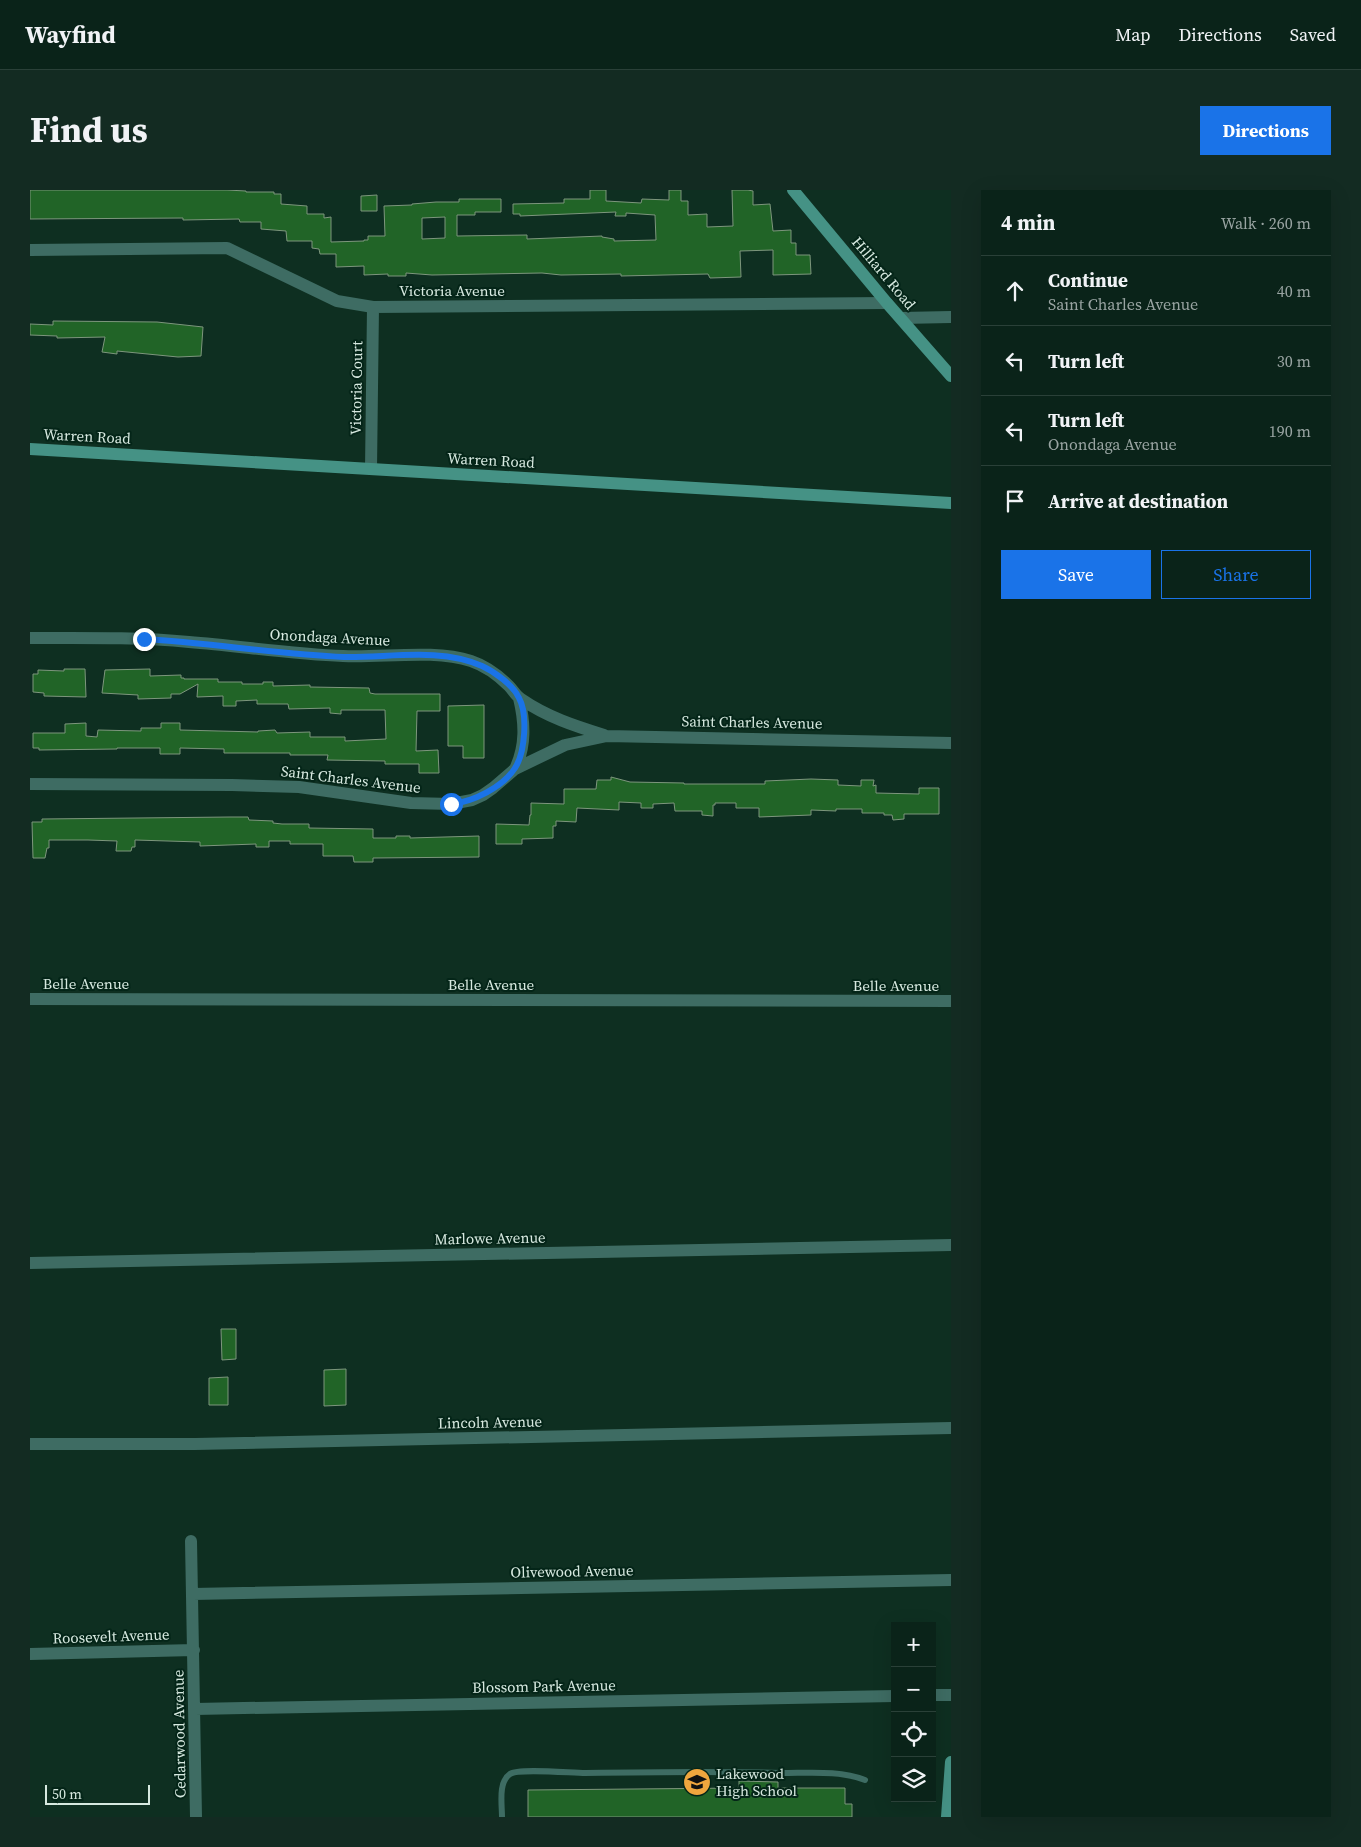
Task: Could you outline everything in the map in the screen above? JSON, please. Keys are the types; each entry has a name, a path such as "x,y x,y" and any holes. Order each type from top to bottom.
{"main road":[{"name":"Hilliard Road","path":"793,190 887,303 951,376"},
{"name":"Warren Road","path":"30,449 951,503"},
{"path":"947,1817 951,1762"}],"street":[{"name":"Victoria Avenue","path":"30,250 227,248 337,301 373,307 887,303"},
{"name":"Victoria Court","path":"371,469 373,307"},
{"path":"901,318 951,317"},
{"name":"Onondaga Avenue","path":"30,638 153,640 344,657 419,656 455,658 470,661 491,671 506,683 519,698 561,721 607,736"},
{"path":"515,769 523,746 523,722 519,698"},
{"name":"Saint Charles Avenue","path":"30,784 299,787 411,803 451,804 472,800 482,795 515,769 565,745 607,736 951,742"},
{"name":"Belle Avenue","path":"30,999 951,1001"},
{"name":"Marlowe Avenue","path":"30,1263 951,1244"},
{"name":"Lincoln Avenue","path":"30,1444 214,1444 951,1428"},
{"path":"192,1542 194,1650"},
{"name":"Olivewood Avenue","path":"193,1594 951,1580"},
{"name":"Roosevelt Avenue","path":"30,1654 194,1650"},
{"name":"Cedarwood Avenue","path":"194,1650 196,1817"},
{"path":"936,1695 951,1695"},
{"name":"Blossom Park Avenue","path":"195,1709 891,1696"}],"lane":[{"path":"502,1817 503,1785 505,1779 511,1773 521,1771 563,1773 725,1771 851,1774 865,1780"}],"building":[{"path":"30,190 227,190 274,192 274,194 281,194 281,204 307,206 307,214 324,214 324,218 331,217 331,242 364,241 368,240 368,236 385,236 384,206 459,202 459,199 501,199 501,212 475,212 475,215 457,215 457,236 527,235 527,239 602,236 614,239 614,241 656,240 655,215 626,213 626,216 615,216 616,212 520,216 520,214 513,214 513,204 564,203 564,199 590,199 590,190 606,190 606,201 641,203 642,199 669,200 669,190 681,190 681,201 688,201 688,215 707,214 707,227 733,226 732,190 748,190 753,191 753,205 770,204 773,231 791,230 791,243 796,243 796,255 810,255 811,274 773,275 773,250 740,251 741,277 710,278 708,274 621,276 621,274 561,275 542,273 432,275 406,273 406,276 388,276 388,274 364,275 364,266 336,267 336,254 320,254 319,249 312,248 312,241 287,241 286,231 261,229 261,222 240,222 239,219 183,220 183,218 30,219","holes":["445,217 445,238 422,239 422,218"]},
{"path":"377,195 377,211 361,211 361,196"},
{"path":"53,321 157,322 203,327 201,356 178,357 117,351 117,354 102,352 105,337 57,338 57,336 30,335 30,324 53,325"},
{"path":"64,669 85,669 86,697 44,696 44,693 33,692 33,674 38,674 38,670 64,671"},
{"path":"150,669 150,676 181,675 181,678 184,679 218,679 218,682 263,684 263,682 273,682 273,686 310,685 310,687 369,688 370,693 375,694 440,694 440,711 417,711 416,751 438,750 439,773 419,773 419,764 385,764 385,761 327,760 328,755 224,753 224,749 180,748 180,754 160,754 160,748 39,750 39,748 33,748 33,733 65,733 65,724 86,723 86,736 97,737 98,730 141,731 141,728 161,728 161,723 180,723 180,730 258,732 275,730 277,733 310,732 310,737 345,737 345,741 386,739 385,710 341,710 341,714 330,713 330,708 289,709 288,704 257,704 257,700 236,701 236,706 223,706 223,696 197,697 198,684 180,694 171,694 171,698 138,699 138,695 102,693 105,670"},
{"path":"484,705 484,758 463,758 463,746 448,746 448,706"},
{"path":"611,777 630,782 684,784 765,784 765,781 811,779 838,780 838,785 861,786 861,780 874,780 873,786 876,785 876,793 919,794 919,788 939,788 939,814 904,814 904,819 893,820 892,815 884,815 884,813 862,813 862,809 836,809 836,811 811,810 811,815 759,817 759,808 736,808 736,803 715,803 713,805 713,816 702,815 702,811 675,811 674,803 653,804 653,808 641,808 641,803 619,802 619,810 577,808 576,822 556,821 556,826 553,826 553,838 522,839 522,844 496,844 496,824 529,825 531,803 564,804 564,789 596,789 597,780 611,780"},
{"path":"248,817 249,820 273,821 273,823 309,824 309,828 373,829 373,838 396,838 396,836 410,836 410,838 479,836 479,857 373,858 373,862 354,862 353,856 323,856 323,844 290,844 290,841 269,841 269,847 256,847 256,844 200,846 200,842 135,840 135,847 132,847 131,851 116,851 117,841 49,840 49,848 47,848 45,858 33,858 32,822 42,822 42,819"},
{"path":"221,1329 236,1329 236,1359 222,1360"},
{"path":"346,1369 346,1405 324,1406 324,1370"},
{"path":"228,1377 228,1405 209,1405 209,1378"},
{"path":"739,1781 778,1782 778,1788 845,1788 845,1804 852,1804 852,1817 528,1817 528,1790 739,1788"}],"place":[{"name":"Lakewood High School","path":"697,1782"}],"route":[{"path":"144,639 344,657 440,656 470,661 484,667 500,677 519,698 523,722 523,746 515,769 493,788 472,800 451,804"}]}
